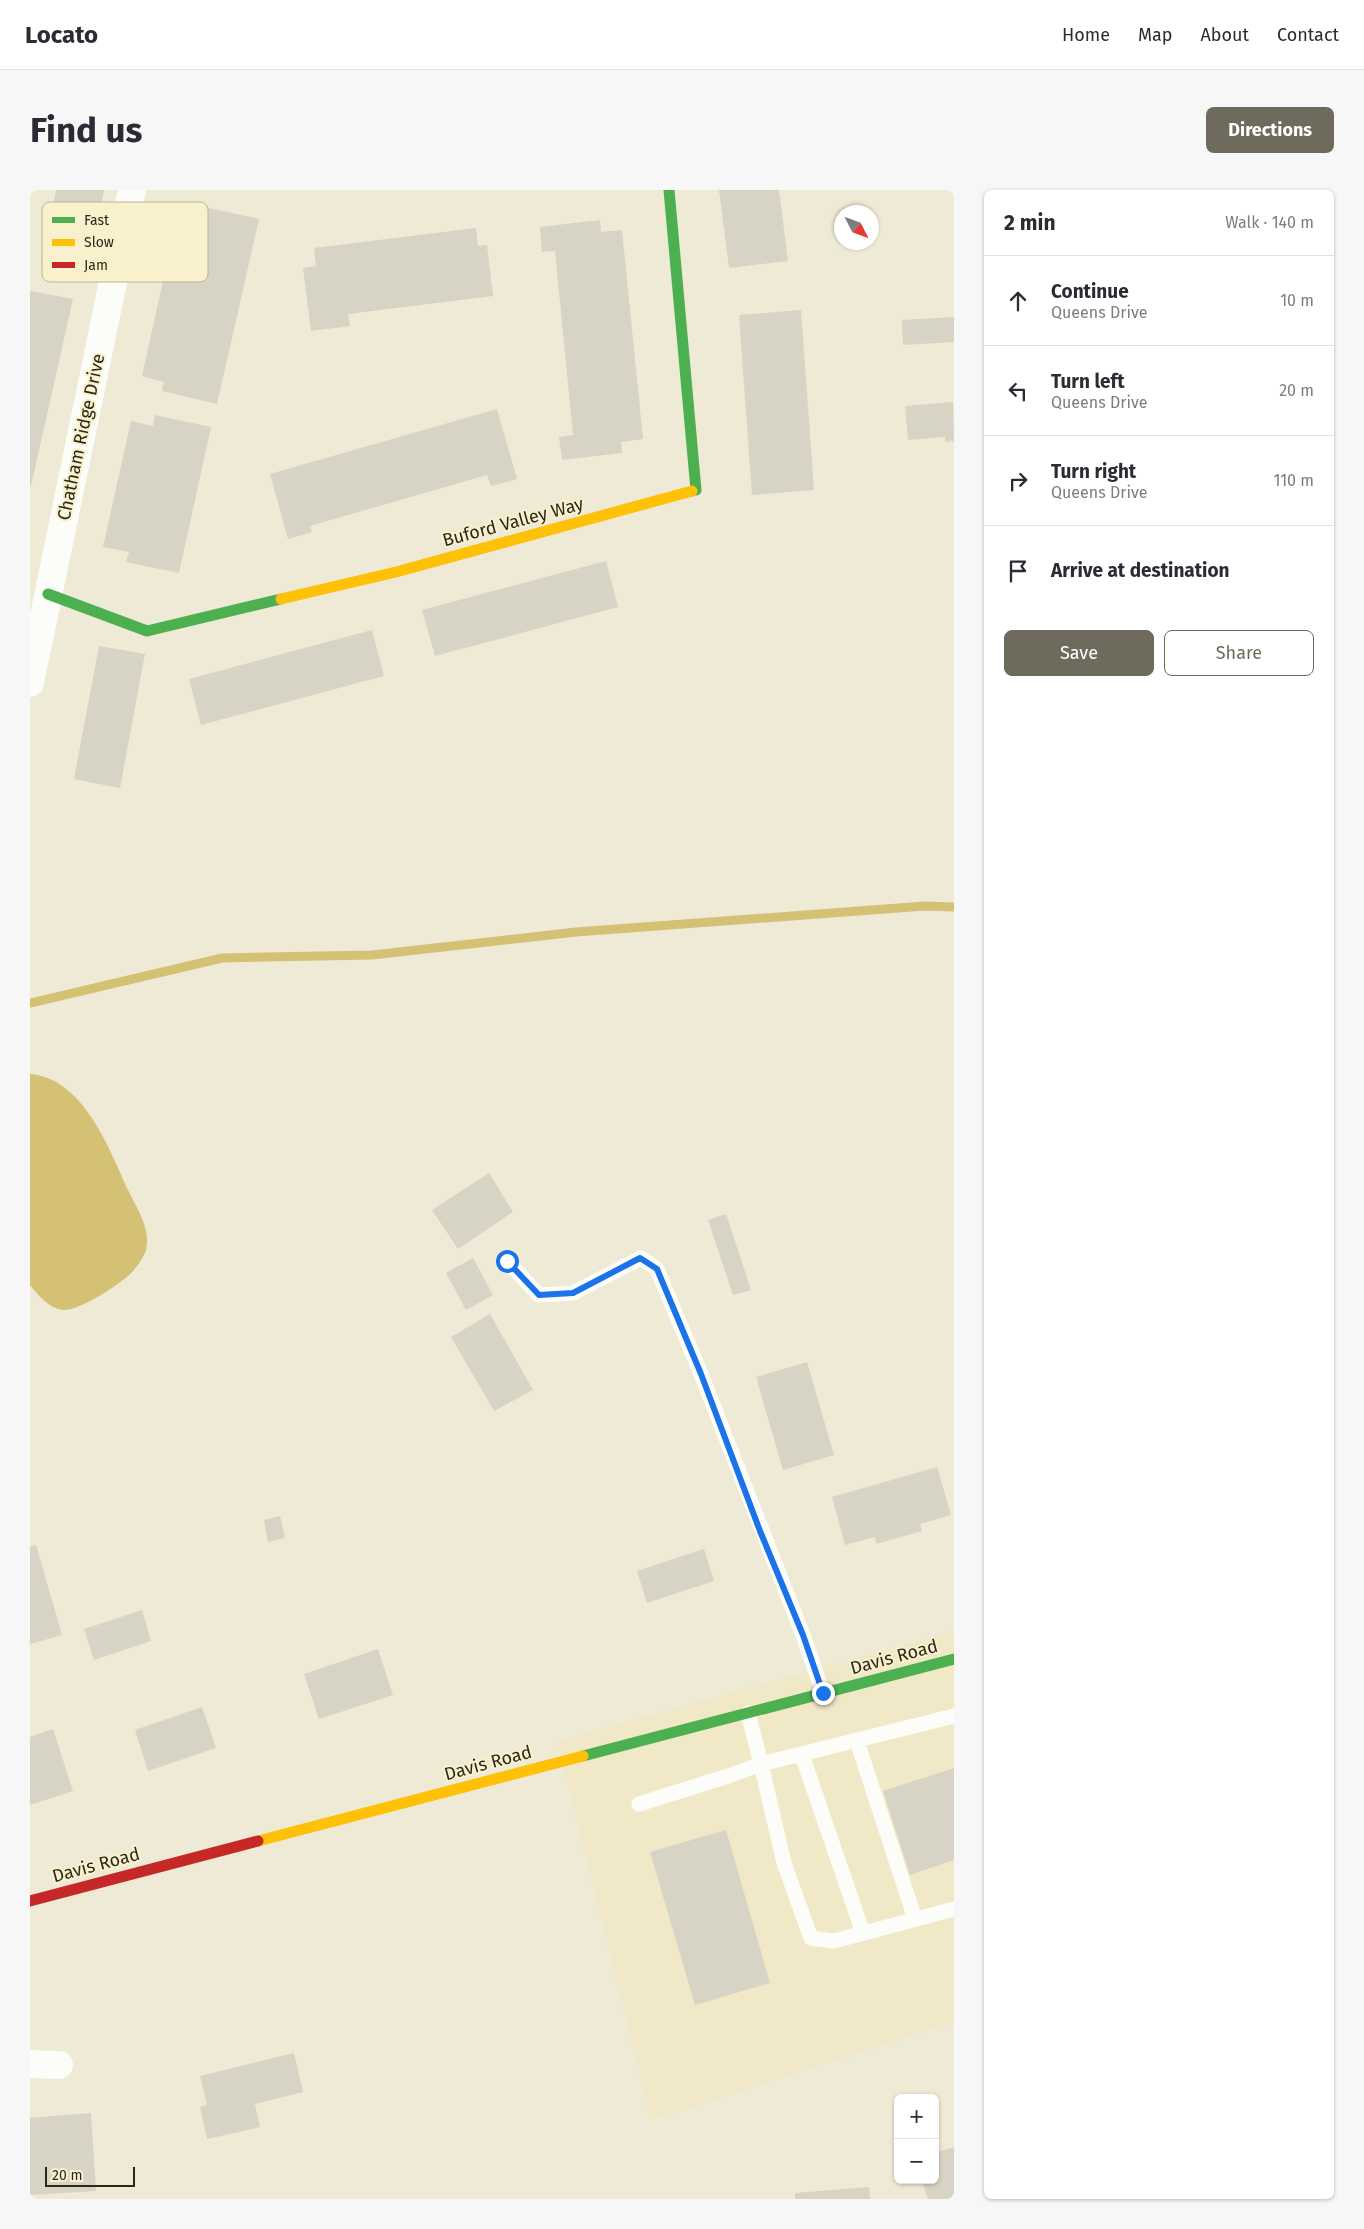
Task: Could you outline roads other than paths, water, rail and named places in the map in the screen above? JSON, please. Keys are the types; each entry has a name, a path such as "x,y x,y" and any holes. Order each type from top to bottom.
{"street":[{"name":"Buford Valley Way","path":"48,594 147,631 396,572 696,490 668,190"},
{"name":"Chatham Ridge Drive","path":"30,683 113,282"},
{"name":"Davis Road","path":"30,1901 954,1659"},
{"path":"30,2064 59,2065"}],"lane":[{"path":"507,1261 539,1295 573,1293 640,1258 657,1269 701,1374 760,1531 803,1635 823,1693"},
{"path":"748,1713 784,1863 811,1938 834,1940 954,1909"},
{"path":"639,1804 761,1764 954,1716"},
{"path":"857,1741 915,1919"},
{"path":"802,1755 863,1933"}],"waterway":[{"path":"30,1003 222,958 372,955 576,932 925,906 954,907"}]}
